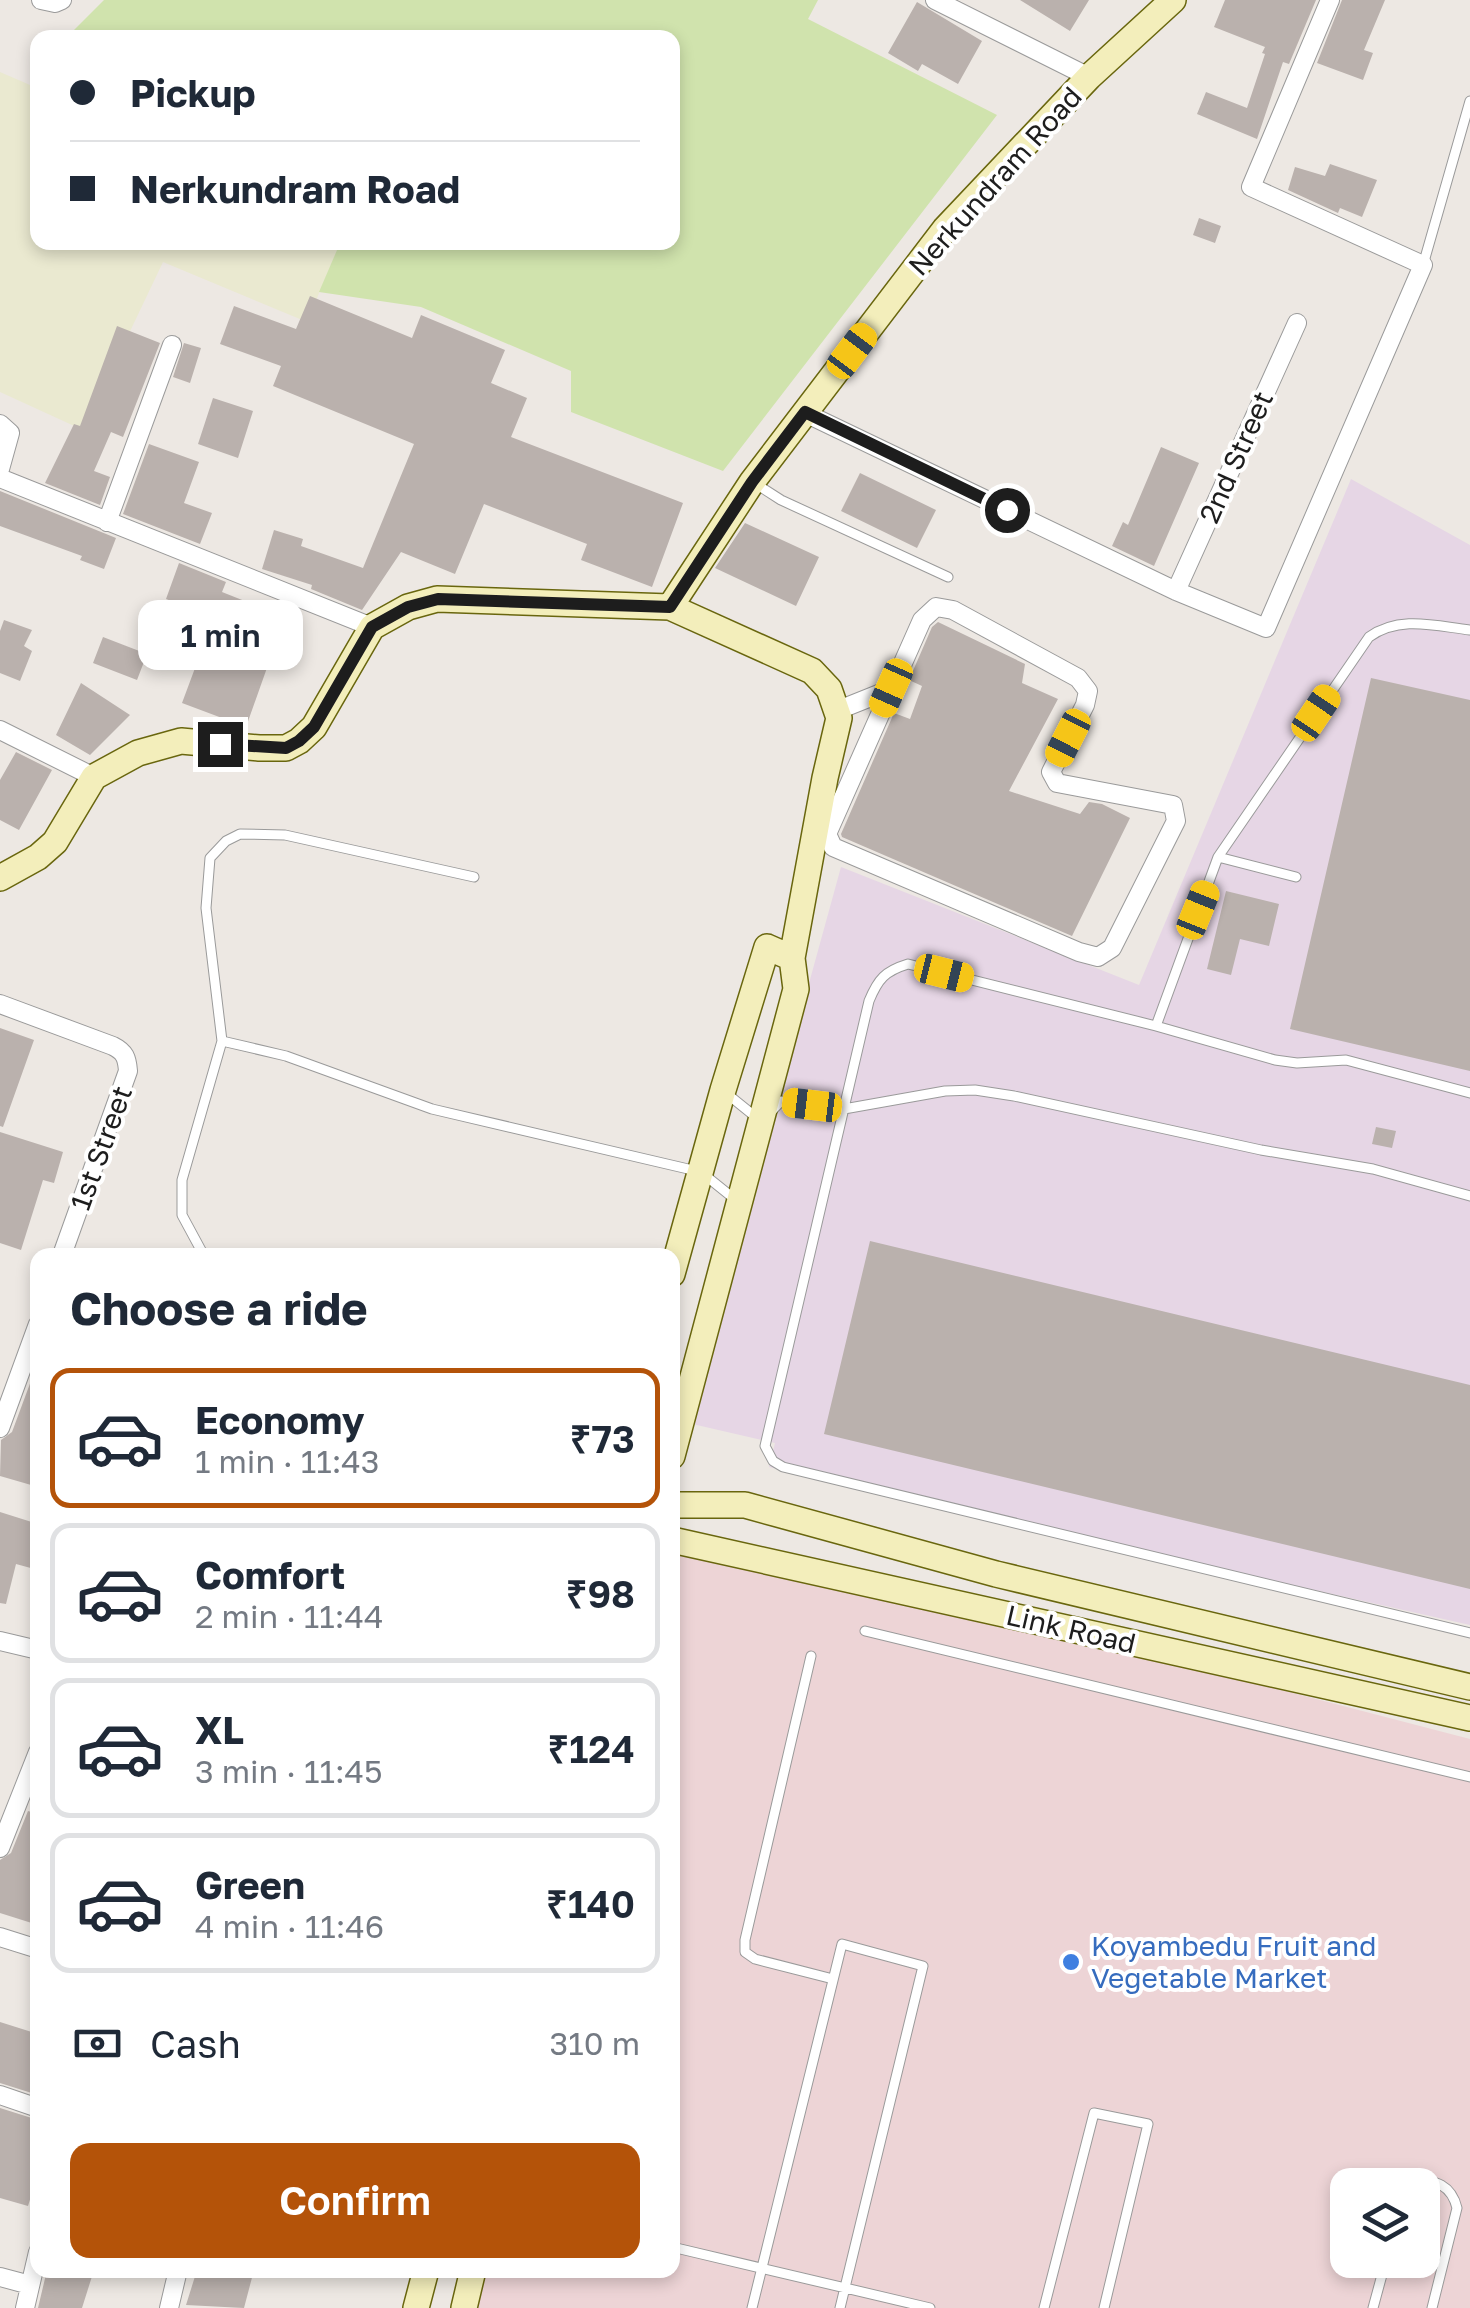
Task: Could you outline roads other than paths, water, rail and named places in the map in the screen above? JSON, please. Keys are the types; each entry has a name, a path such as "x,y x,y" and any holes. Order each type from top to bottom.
{"street":[{"path":"41,0 62,0"},
{"path":"935,0 1089,77"},
{"name":"Nerkundram Road","path":"670,607 752,482 945,229 1089,77 1174,0"},
{"path":"805,412 1176,590 1266,628 1424,265 1250,187 1330,0"},
{"name":"2nd Street","path":"1176,590 1297,323"},
{"path":"107,522 172,345"},
{"path":"0,424 10,434 0,469"},
{"path":"0,478 372,627"},
{"path":"0,878 38,857 55,842 94,777 138,753 181,741 259,748 286,748 299,741 314,727 372,627 408,607 438,599 670,607 812,672 829,689 839,718 836,782 826,834 833,847 1098,957 1112,948 1176,821 1172,805 1158,800 1058,783 1051,772 1086,705 1088,691 1078,678 953,610 936,608 922,620 891,688 836,782 792,958 796,989 680,1427"},
{"path":"836,711 891,688"},
{"path":"0,730 94,777"},
{"path":"679,1248 767,948 792,958"},
{"name":"1st Street","path":"0,1004 114,1046 127,1059 128,1071 65,1248"},
{"path":"0,1428 30,1346"},
{"path":"680,1504 745,1505 996,1574 1470,1687"},
{"name":"Link Road","path":"680,1542 1470,1718"},
{"path":"0,1641 30,1648"},
{"path":"0,1848 30,1772"},
{"path":"0,1938 30,1947"},
{"path":"0,2095 30,2105"},
{"path":"0,2277 30,2284"},
{"path":"24,2308 32,2278"},
{"path":"169,2308 176,2278"},
{"path":"416,2308 424,2278"},
{"path":"464,2308 472,2278"}],"lane":[{"path":"1424,265 1470,101"},
{"path":"752,482 782,500 948,576"},
{"path":"1156,1026 1218,858 1370,637 1382,627 1401,622 1470,630"},
{"path":"200,1248 182,1215 182,1180 222,1041 206,908 210,858 226,841 240,834 285,835 474,877"},
{"path":"1218,858 1296,878"},
{"path":"1470,1093 1346,1060 1275,1060 908,964 890,969 880,977 869,1001 765,1446 773,1461 783,1467 1470,1633"},
{"path":"222,1041 286,1056 432,1109 700,1172 741,1204"},
{"path":"723,1090 762,1122 781,1101 844,1109 945,1091 975,1090 1260,1150 1373,1169 1470,1196"},
{"path":"865,1631 1470,1777"},
{"path":"812,1656 745,1940 746,1952 755,1958 833,1979"},
{"path":"752,2308 842,1944 923,1966 840,2308"},
{"path":"1044,2308 1094,2112 1148,2124 1104,2308"},
{"path":"1440,2184 1454,2196 1457,2208 1440,2276"},
{"path":"680,2249 930,2308"},
{"path":"1373,2308 1381,2278"},
{"path":"1432,2308 1440,2278"}],"place":[{"name":"Koyambedu Fruit and Vegetable Market","path":"1071,1962"}]}
